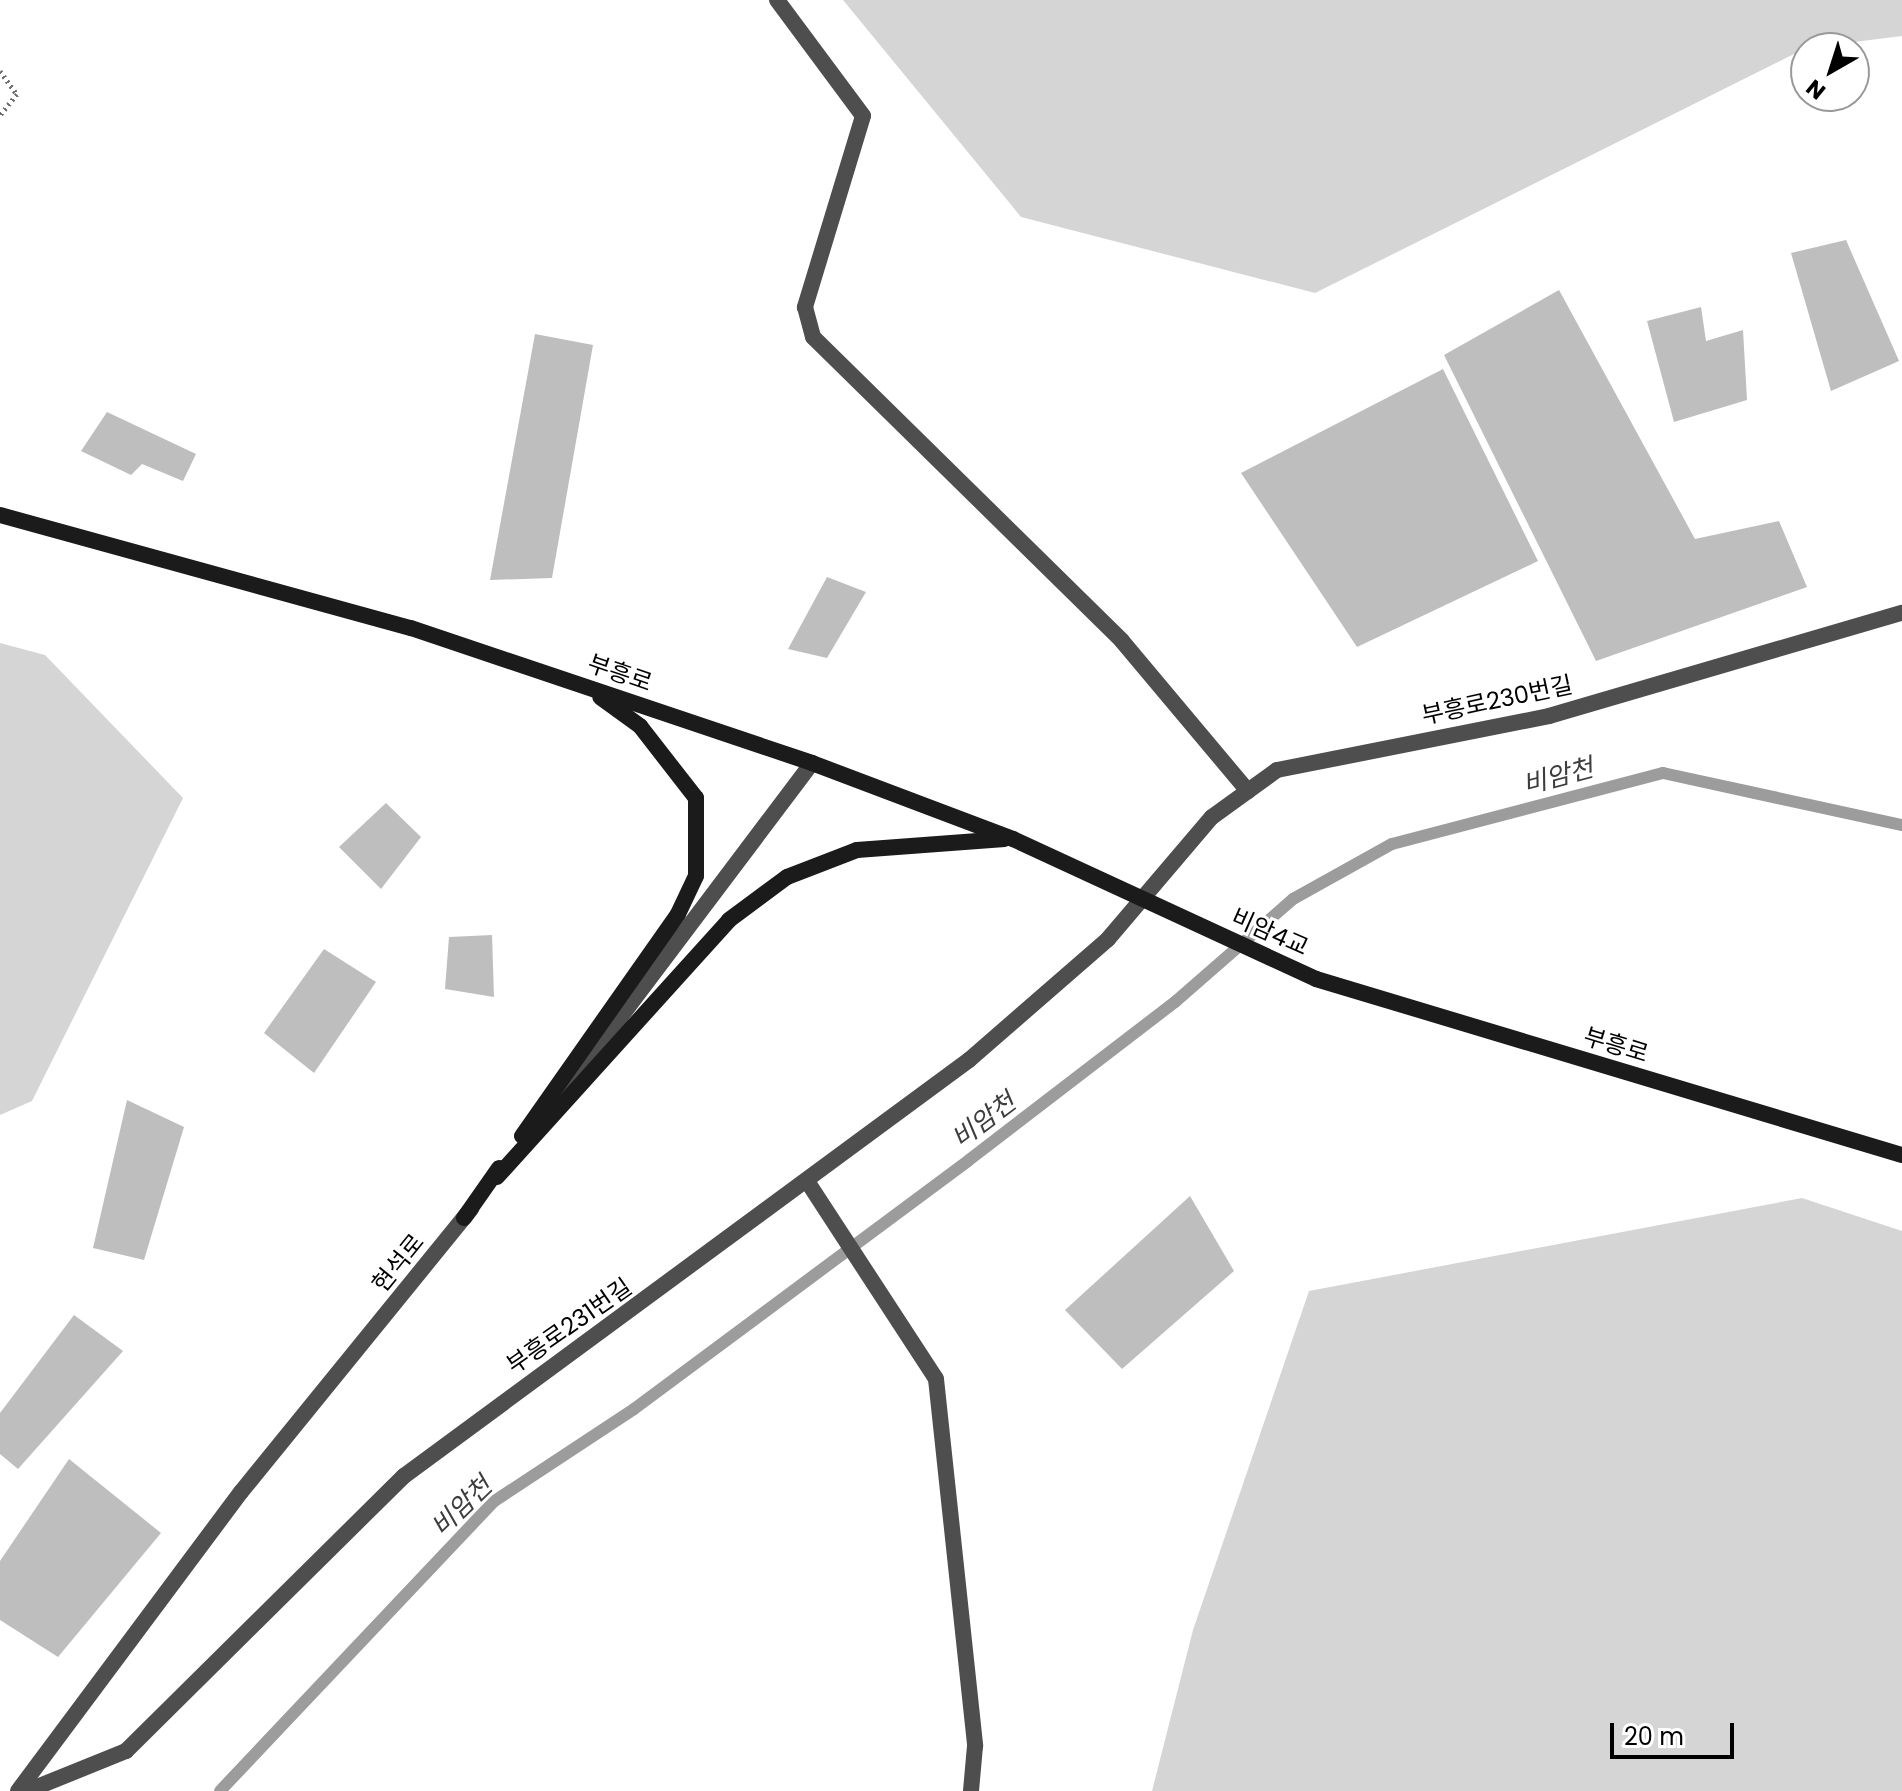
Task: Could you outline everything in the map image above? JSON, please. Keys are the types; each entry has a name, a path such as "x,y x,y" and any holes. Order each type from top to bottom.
{"main road":[{"name":"부흥로","path":"0,515 411,628 812,763 1013,839 1140,894 1204,930"},
{"path":"464,1218 678,914 696,876 696,798 640,726 586,687"},
{"path":"497,1177 729,920 787,877 857,850 1013,839"},
{"name":"비암4교","path":"1204,930 1316,979"},
{"name":"부흥로","path":"1316,979 1902,1155"}],"street":[{"path":"777,0 863,116 805,307 813,337 1122,641 1248,791"},
{"name":"부흥로230번길","path":"1140,894 1212,817 1277,770 1549,716 1902,613"},
{"name":"현석로","path":"18,1791 241,1492 497,1177 812,763"},
{"name":"부흥로231번길","path":"27,1791 126,1751 404,1476 969,1060 1108,939 1140,894"},
{"path":"807,1181 887,1297 936,1379 975,1746 971,1791"}],"path":[{"path":"0,71 17,94 0,115"}],"shaded area":[{"path":"843,0 1902,0 1902,36 1870,40 1870,32 1790,32 1790,56 1315,293 1021,217"},
{"path":"0,643 45,655 183,798 32,1101 0,1115"},
{"path":"1802,1198 1902,1231 1902,1791 1152,1791 1193,1630 1309,1291"}],"building":[{"path":"1846,240 1899,361 1831,391 1791,253"},
{"path":"1559,290 1695,539 1779,521 1807,587 1596,661 1444,355"},
{"path":"1701,307 1706,341 1743,330 1747,400 1674,422 1647,321"},
{"path":"535,334 593,345 552,578 490,580"},
{"path":"1443,369 1538,561 1357,647 1241,473"},
{"path":"107,412 196,454 183,481 142,464 131,475 81,451"},
{"path":"827,577 866,592 827,658 788,649"},
{"path":"386,803 421,837 381,889 339,847"},
{"path":"492,935 494,997 445,989 449,937"},
{"path":"324,949 376,982 314,1073 264,1033"},
{"path":"127,1100 184,1127 144,1260 93,1248"},
{"path":"1190,1196 1234,1271 1122,1369 1065,1310"},
{"path":"74,1315 123,1351 18,1469 0,1454 0,1413"},
{"path":"69,1459 161,1533 58,1657 0,1620 0,1561"}],"waterway":[{"name":"비암천","path":"220,1791 493,1502 634,1409 969,1160 1175,1002 1293,899 1392,844 1663,773 1902,825"}]}
